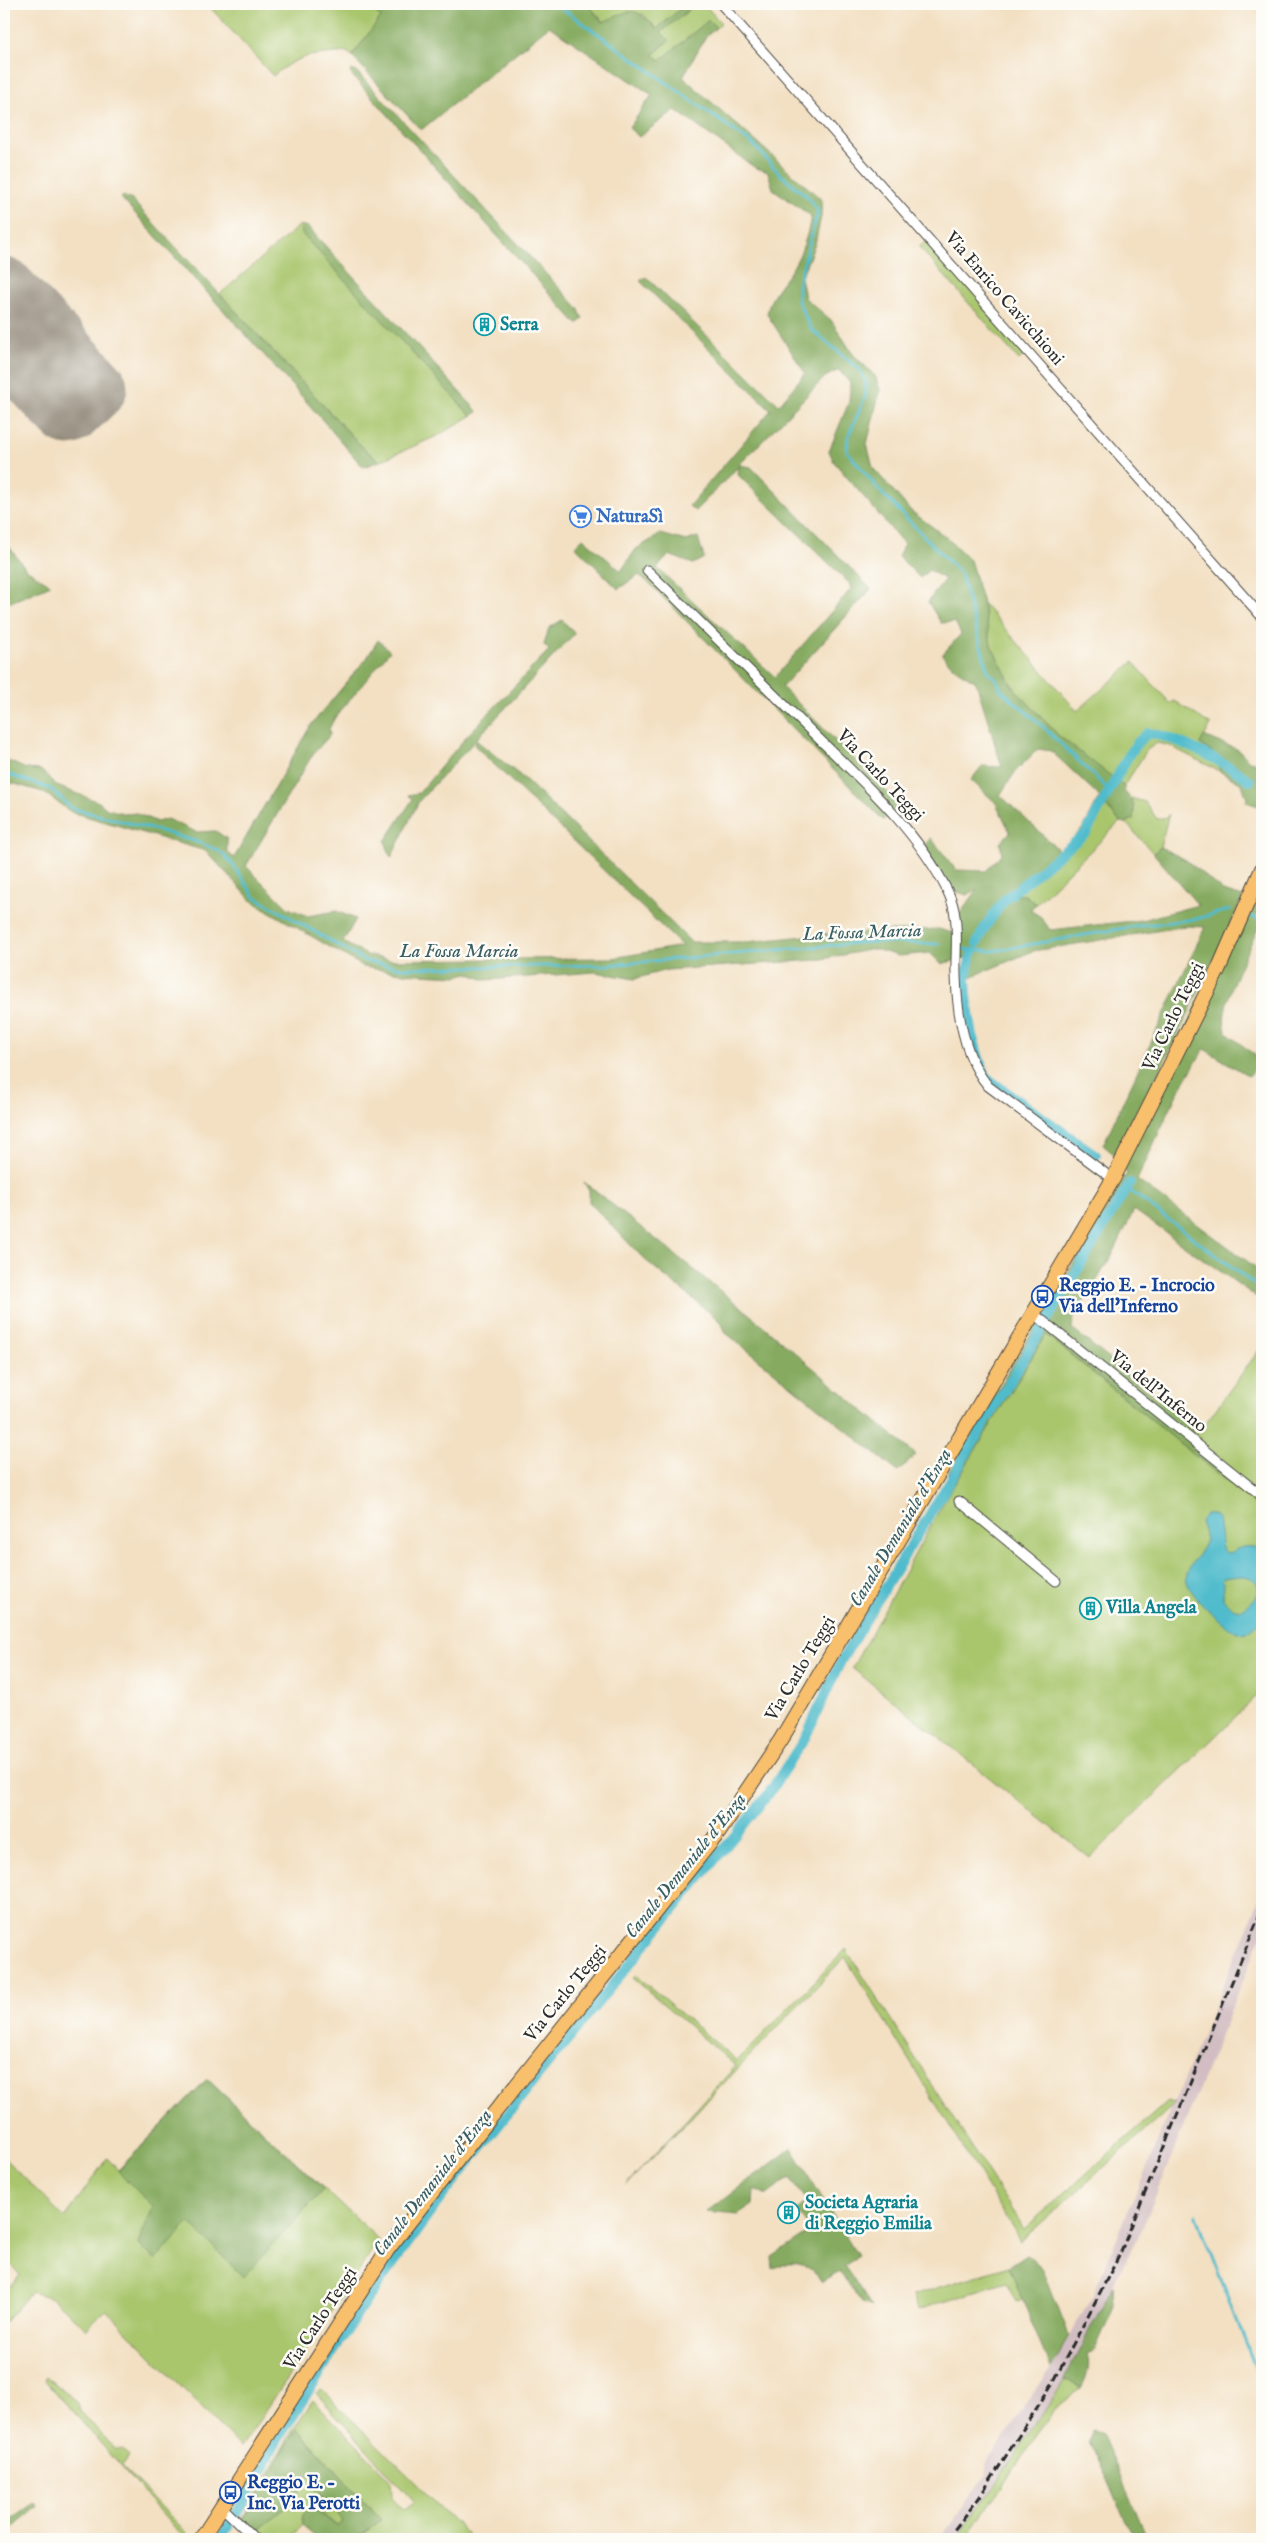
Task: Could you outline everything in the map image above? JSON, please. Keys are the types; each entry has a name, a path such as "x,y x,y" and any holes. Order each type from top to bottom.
{"main road":[{"name":"Via Carlo Teggi","path":"201,2539 226,2512 388,2249 719,1832 752,1785 1037,1316 1113,1179 1218,970 1262,869"}],"street":[{"name":"Via Enrico Cavicchioni","path":"721,4 1262,617"},
{"name":"Via Carlo Teggi","path":"647,570 904,825 947,890 956,912 956,976 960,1011 972,1061 979,1076 988,1086 1113,1179"},
{"name":"Via dell'Inferno","path":"1037,1316 1262,1496"},
{"path":"958,1501 1056,1582"},
{"path":"226,2512 255,2539"}],"shaded area":[{"path":"1262,1893 1262,1934 1144,2224 1064,2380 1016,2454 956,2539 939,2539 987,2473 986,2464 1057,2359 1095,2290"}],"green space":[{"path":"207,4 365,4 381,17 352,56 347,52 308,56 283,68 273,76"},
{"path":"365,4 587,4 603,22 620,14 632,12 643,16 657,29 686,4 696,4 661,32 669,40 653,55 661,60 709,20 716,28 706,36 683,77 822,200 821,217 815,244 801,277 805,298 831,320 853,354 875,376 880,390 867,444 873,468 911,511 946,537 970,560 983,603 991,645 1012,686 1059,736 1124,786 1124,791 1133,804 1133,819 1126,823 1120,822 1096,793 1051,751 1038,749 1016,771 1000,795 1062,853 1011,895 1025,895 1036,904 1030,910 1041,917 1050,930 1142,920 1198,905 1154,854 1160,847 1186,860 1223,891 1243,897 1183,1025 1116,1156 1103,1145 1205,927 1187,926 1033,951 966,979 971,954 965,958 941,964 930,953 899,956 874,949 817,960 667,970 634,979 596,972 485,980 468,973 456,976 401,973 364,967 253,902 206,851 71,812 43,792 4,781 4,759 26,769 41,770 57,786 99,802 107,809 127,814 136,813 157,822 167,819 196,832 216,831 227,839 227,851 234,858 311,725 367,658 378,640 390,651 334,719 329,729 330,735 313,754 246,866 288,908 308,916 336,911 356,919 343,942 367,955 390,960 613,958 682,946 474,745 477,741 527,781 691,942 747,942 824,934 939,929 956,934 956,919 978,889 967,895 947,889 921,850 931,838 956,870 986,871 1002,854 1000,843 1010,832 996,803 971,780 982,766 1002,767 976,682 954,668 942,655 961,634 955,622 941,623 928,602 945,579 929,570 920,578 898,556 904,544 834,462 829,451 849,402 850,383 839,370 825,377 739,465 751,467 871,589 782,687 900,805 883,820 650,584 639,575 618,589 575,546 583,538 621,571 636,549 661,534 686,541 698,537 704,558 693,564 669,555 657,568 775,677 851,589 849,583 738,475 739,466 695,511 689,506 771,410 640,281 646,277 779,405 805,373 767,314 774,294 799,257 811,216 773,189 768,172 754,167 675,110 639,137 629,128 652,95 549,26 421,130 352,56 381,17"},
{"path":"587,4 686,4 657,29 643,14 604,22"},
{"path":"696,4 704,4 721,23 716,28 709,20 661,60 653,55 669,40 661,32"},
{"path":"351,70 357,72 578,308 583,319 577,324 350,73"},
{"path":"123,196 132,200 364,449 380,461 363,467 305,400 121,198"},
{"path":"300,225 303,234 471,416 437,436 380,461 364,449 220,294"},
{"path":"300,225 308,227 478,412 471,416 302,234"},
{"path":"929,239 1028,352 1019,360 919,247"},
{"path":"4,540 26,569 51,585 4,605"},
{"path":"983,603 1077,711 1133,662 1170,703 1175,701 1211,725 1200,744 1213,753 1221,772 1170,746 1157,743 1147,750 1124,786 1105,773 1066,742 1029,706 1013,686 1000,666 991,645"},
{"path":"562,620 575,633 419,801 391,858 385,841 413,799 408,795 419,793 466,737 549,650 544,645 549,628"},
{"path":"1204,736 1239,750 1249,761 1262,764 1262,807 1246,802 1247,799 1242,784 1221,772 1213,753 1200,744"},
{"path":"1099,798 1120,822 1036,904 1025,895 1010,896 1062,853 1060,851 1084,827"},
{"path":"1131,798 1145,802 1157,819 1167,817 1169,814 1160,847 1154,854 1126,823 1133,819 1134,809"},
{"path":"1262,869 1262,903 1256,918 1262,920 1235,978 1225,1011 1224,1024 1228,1034 1261,1060 1249,1076 1204,1049 1176,1096 1137,1180 1262,1272 1262,1301 1134,1210 1115,1250 1073,1320 1072,1329 1192,1426 1193,1440 1262,1497 1262,1510 1046,1334 954,1485 947,1479 949,1471 1127,1173 1119,1167"},
{"path":"584,1182 742,1308 916,1455 898,1472 726,1333 721,1322 644,1259 589,1202 589,1191"},
{"path":"1045,1334 1262,1510 1262,1691 1090,1858 852,1668 948,1494"},
{"path":"1262,1346 1262,1497 1193,1440 1192,1426 1199,1432"},
{"path":"846,1949 1024,2229 1167,2102 1175,2104 1021,2241 845,1957 626,2185 736,2066 633,1978 636,1975 737,2061"},
{"path":"207,2079 379,2240 241,2448 106,2310 87,2329 52,2298 31,2292 4,2321 4,2294 20,2275 4,2257 4,2158 65,2218 107,2158 118,2170"},
{"path":"207,2079 324,2189 243,2277 189,2222 156,2260 138,2244 153,2207 118,2171"},
{"path":"792,2148 857,2255 845,2266 872,2307 862,2303 840,2272 822,2282 812,2270 801,2264 781,2265 773,2268 772,2257 811,2231 797,2210 807,2202 790,2178 767,2195 754,2189 753,2205 738,2215 706,2212"},
{"path":"1027,2254 1043,2269 1069,2335 1057,2359 1050,2368 1009,2266"},
{"path":"1009,2266 1023,2300 1017,2302 1007,2282 918,2310 913,2295"},
{"path":"1113,2285 1114,2306 1095,2350 1087,2354 1088,2372 1081,2389 1064,2380"},
{"path":"46,2376 78,2403 80,2411 115,2449 124,2450 129,2456 122,2466 187,2533 184,2538 44,2379"},
{"path":"1064,2380 1081,2389 1056,2408 966,2539 956,2539 1016,2454"},
{"path":"322,2390 472,2539 355,2539 381,2520 297,2428 240,2525 294,2428 313,2400 391,2480 392,2497 404,2510 414,2502 316,2393"},
{"path":"297,2428 381,2520 355,2539 319,2539 302,2525 302,2515 312,2511 321,2514 337,2526 342,2522 336,2509 315,2490 315,2481 309,2476 300,2482 299,2496 252,2536 240,2525"},
{"path":"1092,2429 1102,2434 1148,2539 1134,2539 1089,2441"},
{"path":"306,2476 313,2479 322,2498 340,2514 341,2524 337,2526 324,2515 312,2510 302,2515 302,2525 289,2539 255,2539 252,2536 299,2496 300,2482"},
{"path":"35,2503 38,2507 4,2535 4,2525"}],"water":[{"path":"1205,1514 1213,1514 1218,1518 1222,1548 1225,1552 1229,1553 1245,1547 1262,1549 1262,1619 1247,1632 1237,1633 1204,1606 1190,1589 1187,1574 1206,1540 1200,1522","holes":["1248,1577 1257,1584 1257,1595 1247,1606 1240,1610 1232,1608 1223,1599 1224,1583 1221,1581 1222,1578"]}],"waterway":[{"path":"556,4 753,144 780,174 809,198 818,211 798,285 798,301 811,329 860,370 867,384 865,397 848,437 847,451 878,489 961,574 988,672 996,679 1001,690 1038,722 1109,790"},
{"name":"Canale Demaniale d'Enza","path":"977,943 985,927 1004,900 1086,833 1129,755 1137,743 1148,733 1171,739 1201,752 1250,781"},
{"name":"La Fossa Marcia","path":"4,773 51,789 71,808 164,832 201,843 219,851 230,861 255,897 365,961 402,968 608,965 869,942 939,944"},
{"name":"La Fossa Marcia","path":"963,949 993,951 1136,926 1196,919 1229,910"},
{"name":"La Fossa Marcia","path":"1250,916 1262,920"},
{"name":"Canale Demaniale d'Enza","path":"972,953 966,977 968,1004 975,1045 988,1079 1096,1155"},
{"name":"Canale Demaniale d'Enza","path":"220,2539 243,2503 280,2436 364,2304 441,2198 538,2076 767,1796 805,1738 841,1661 1130,1183"},
{"path":"1128,1189 1262,1290"},
{"path":"1196,2214 1262,2385"}],"runway":[{"path":"4,290 95,387 68,413 4,345"}],"railway":[{"path":"947,2539 979,2498 1054,2381 1119,2256 1262,1909"}],"place":[{"name":"Serra","path":"484,325"},
{"name":"NaturaSì","path":"580,517"},
{"name":"Reggio E. - Incrocio Via dell'Inferno","path":"1043,1296"},
{"name":"Villa Angela","path":"1090,1608"},
{"name":"Societa Agraria di Reggio Emilia","path":"789,2213"},
{"name":"Reggio E. - Inc. Via Perotti","path":"231,2493"}]}
